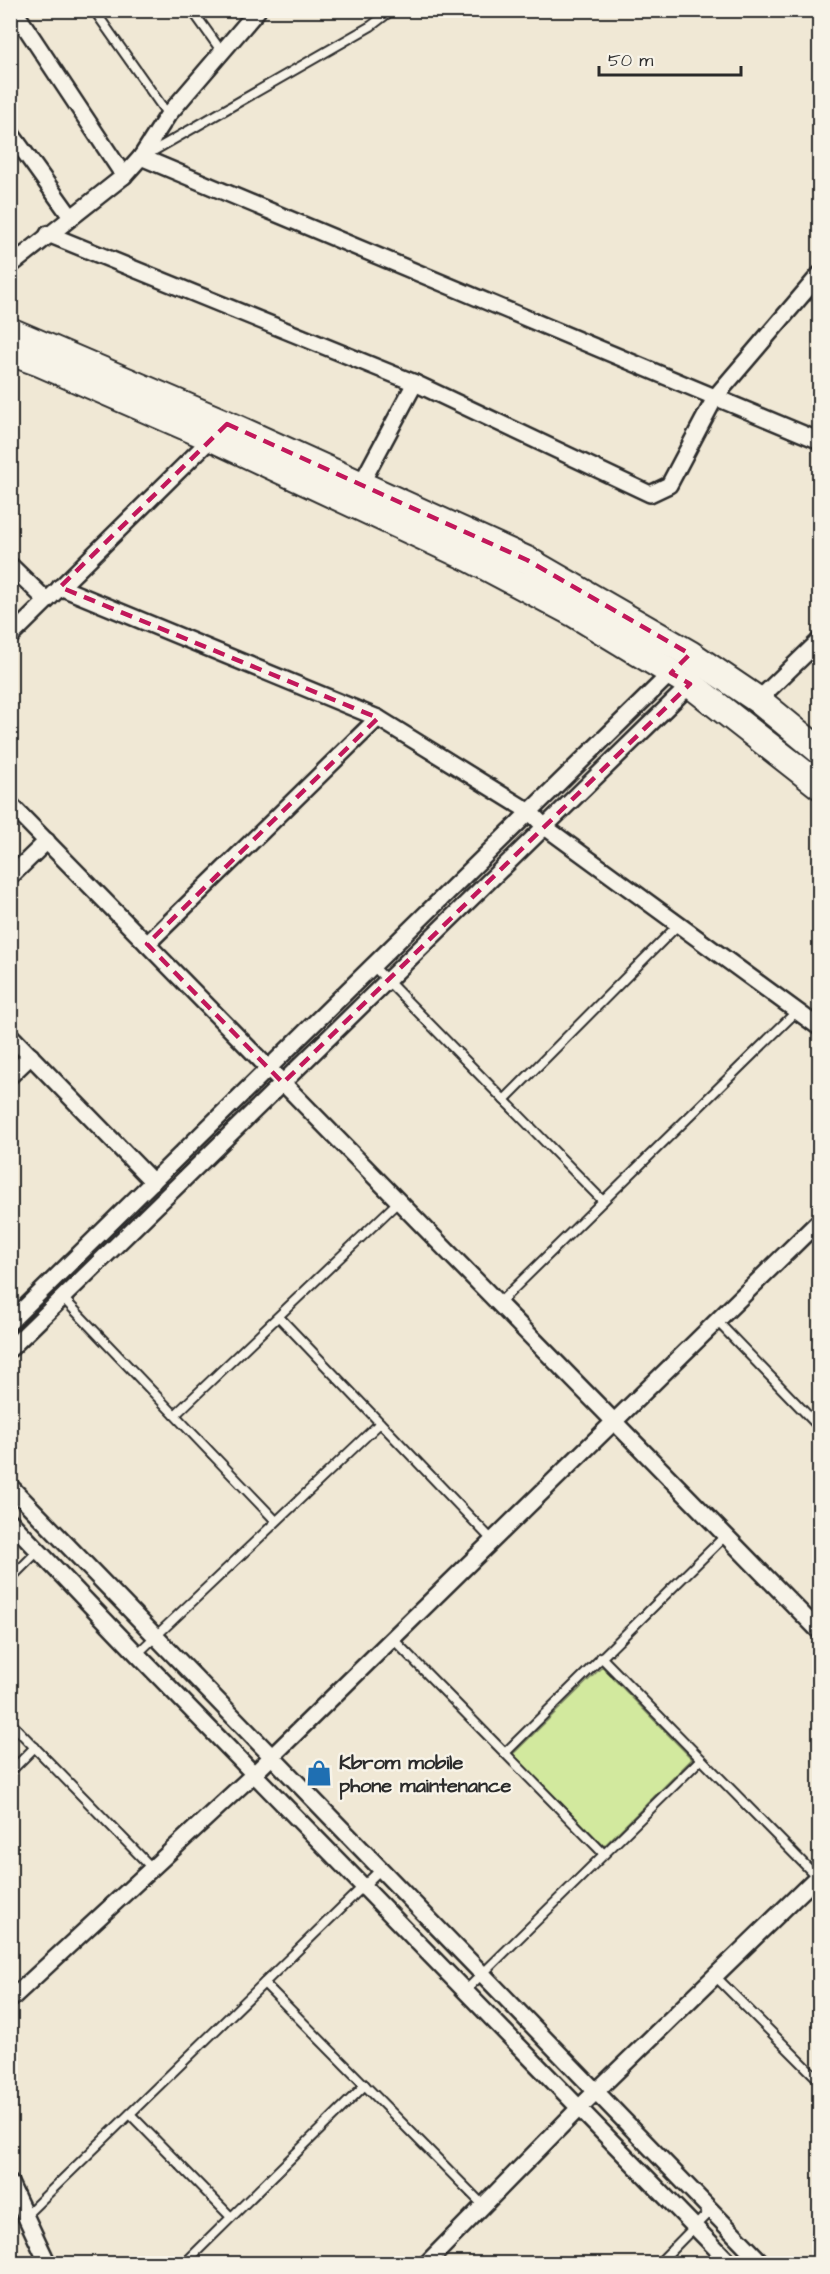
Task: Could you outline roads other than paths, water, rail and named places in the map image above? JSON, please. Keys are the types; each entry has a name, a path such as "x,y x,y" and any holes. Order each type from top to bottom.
{"highway":[{"path":"10,331 220,431 573,613 681,678 819,786"},
{"path":"10,352 361,484 527,560 699,660 758,700 819,751"}],"street":[{"path":"14,10 123,176"},
{"path":"10,266 123,176 141,157 168,115 258,10"},
{"path":"10,132 71,217"},
{"path":"141,157 819,441"},
{"path":"48,234 414,383 650,494 669,485 716,396 819,274"},
{"path":"361,484 414,383"},
{"path":"10,637 220,431"},
{"path":"10,565 46,600"},
{"path":"60,587 378,718 530,812 544,827 819,1028"},
{"path":"758,700 819,640"},
{"path":"10,1349 544,827 699,660"},
{"path":"10,1322 530,812 699,660"},
{"path":"147,944 378,718"},
{"path":"10,804 819,1632"},
{"path":"10,877 47,841"},
{"path":"10,1035 153,1182"},
{"path":"10,1076 31,1056"},
{"path":"10,2000 255,1773 819,1220"},
{"path":"10,1486 763,2264"},
{"path":"10,1521 731,2264"},
{"path":"426,2264 596,2091 818,1876"},
{"path":"10,2183 48,2264"}],"lane":[{"path":"94,10 168,115"},
{"path":"192,10 222,52"},
{"path":"141,157 371,26 392,10"},
{"path":"504,1100 678,925"},
{"path":"373,966 603,1201"},
{"path":"498,1304 796,1012"},
{"path":"175,1415 398,1202"},
{"path":"63,1298 276,1521"},
{"path":"279,1317 493,1541"},
{"path":"717,1321 819,1428"},
{"path":"137,1654 380,1423"},
{"path":"505,1753 725,1536"},
{"path":"10,1579 39,1550"},
{"path":"392,1638 604,1854"},
{"path":"601,1658 818,1876"},
{"path":"10,1722 152,1868"},
{"path":"10,1772 35,1747"},
{"path":"466,1990 701,1759"},
{"path":"26,2215 381,1869"},
{"path":"715,1976 819,2081"},
{"path":"264,1983 484,2206"},
{"path":"184,2264 365,2085"},
{"path":"130,2114 231,2217"},
{"path":"658,2264 711,2210"}],"place":[{"name":"Kbrom mobile phone maintenance","path":"319,1773"}]}
